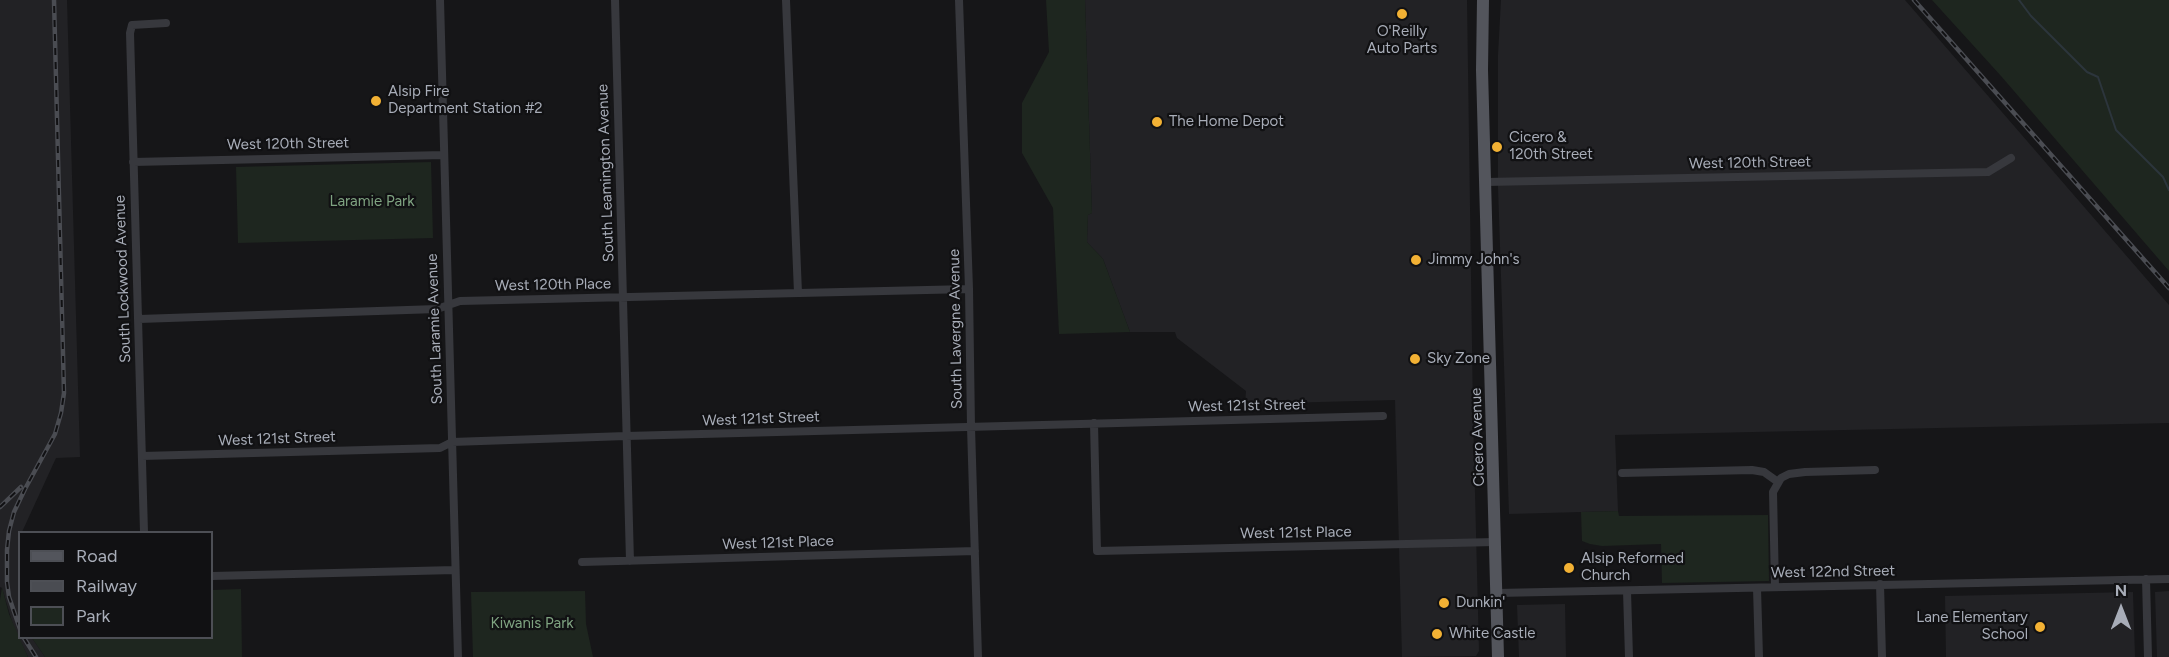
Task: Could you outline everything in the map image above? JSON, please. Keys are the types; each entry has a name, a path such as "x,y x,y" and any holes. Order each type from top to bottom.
{"main road":[{"name":"Cicero Avenue","path":"1483,0 1482,70 1498,657"}],"street":[{"name":"South Laramie Avenue","path":"440,0 458,657"},
{"name":"South Leamington Avenue","path":"615,0 630,561"},
{"path":"786,0 798,293"},
{"name":"South Lavergne Avenue","path":"959,0 978,657"},
{"name":"South Lockwood Avenue","path":"144,531 130,45 132,25 166,23"},
{"name":"West 120th Street","path":"133,162 444,154"},
{"name":"West 120th Street","path":"1486,182 1989,172 2011,158"},
{"name":"West 120th Place","path":"139,319 437,309 460,301 969,289"},
{"name":"West 121st Street","path":"142,456 440,448 452,442 626,436 1383,416"},
{"name":"West 121st Place","path":"1094,423 1097,551 1495,542"},
{"path":"1622,473 1752,470 1764,472 1778,482"},
{"path":"1775,587 1773,492 1778,482 1785,476 1805,472 1875,470"},
{"name":"West 121st Place","path":"582,562 975,551"},
{"path":"213,576 455,570"},
{"path":"2146,579 2148,657"},
{"name":"West 122nd Street","path":"1497,593 2169,579"},
{"path":"1880,584 1882,657"},
{"path":"1757,588 1759,657"},
{"path":"1626,591 1629,657"}],"shaded area":[{"path":"0,0 67,0 80,457 56,458 22,531 18,531 18,636 0,587"},
{"path":"1085,0 1467,0 1479,651 1476,656 1402,657 1395,400 1245,404 1246,391 1177,338 1175,332 1130,332 1103,259 1087,242 1088,215 1092,213"},
{"path":"1501,0 1905,0 2169,305 2169,423 1615,435 1618,511 1509,514 1498,187 1498,55"},
{"path":"2169,591 2169,657 2157,657 2155,592"},
{"name":"Lane Elementary School","path":"2133,592 2135,657 1946,657 1945,596"},
{"path":"1565,604 1566,657 1519,657 1517,605"},
{"path":"19,639 33,639 45,657 28,657"}],"green space":[{"path":"1046,0 1085,0 1092,213 1088,215 1087,242 1103,259 1130,332 1059,334 1053,208 1022,153 1022,103 1049,52"},
{"path":"1932,0 2169,0 2169,271 2001,76"},
{"name":"Laramie Park","path":"431,162 433,238 238,243 236,167"},
{"path":"1618,511 1619,516 1768,515 1769,581 1662,583 1661,544 1602,546 1582,541 1581,512"},
{"path":"2,587 18,639 28,657 0,657"},
{"path":"241,589 242,657 45,657 33,639 213,639 213,590"},
{"name":"Kiwanis Park","path":"585,591 586,624 593,657 473,657 471,592"}],"waterway":[{"path":"2019,0 2031,16 2087,72 2098,77 2116,130 2163,177 2169,190"}],"railway":[{"path":"18,623 9,597 7,582 9,531 14,512 55,434 64,393 54,0"},
{"path":"1914,0 2169,288"},
{"path":"0,507 21,487"},
{"path":"25,639 36,657"}],"place":[{"name":"O'Reilly Auto Parts","path":"1402,14"},
{"name":"Alsip Fire Department Station #2","path":"376,101"},
{"name":"The Home Depot","path":"1157,122"},
{"name":"Cicero & 120th Street","path":"1497,147"},
{"name":"Jimmy John's","path":"1416,260"},
{"name":"Sky Zone","path":"1415,359"},
{"name":"Alsip Reformed Church","path":"1569,568"},
{"name":"Dunkin'","path":"1444,603"},
{"name":"Lane Elementary School","path":"2040,627"},
{"name":"White Castle","path":"1437,634"}]}
